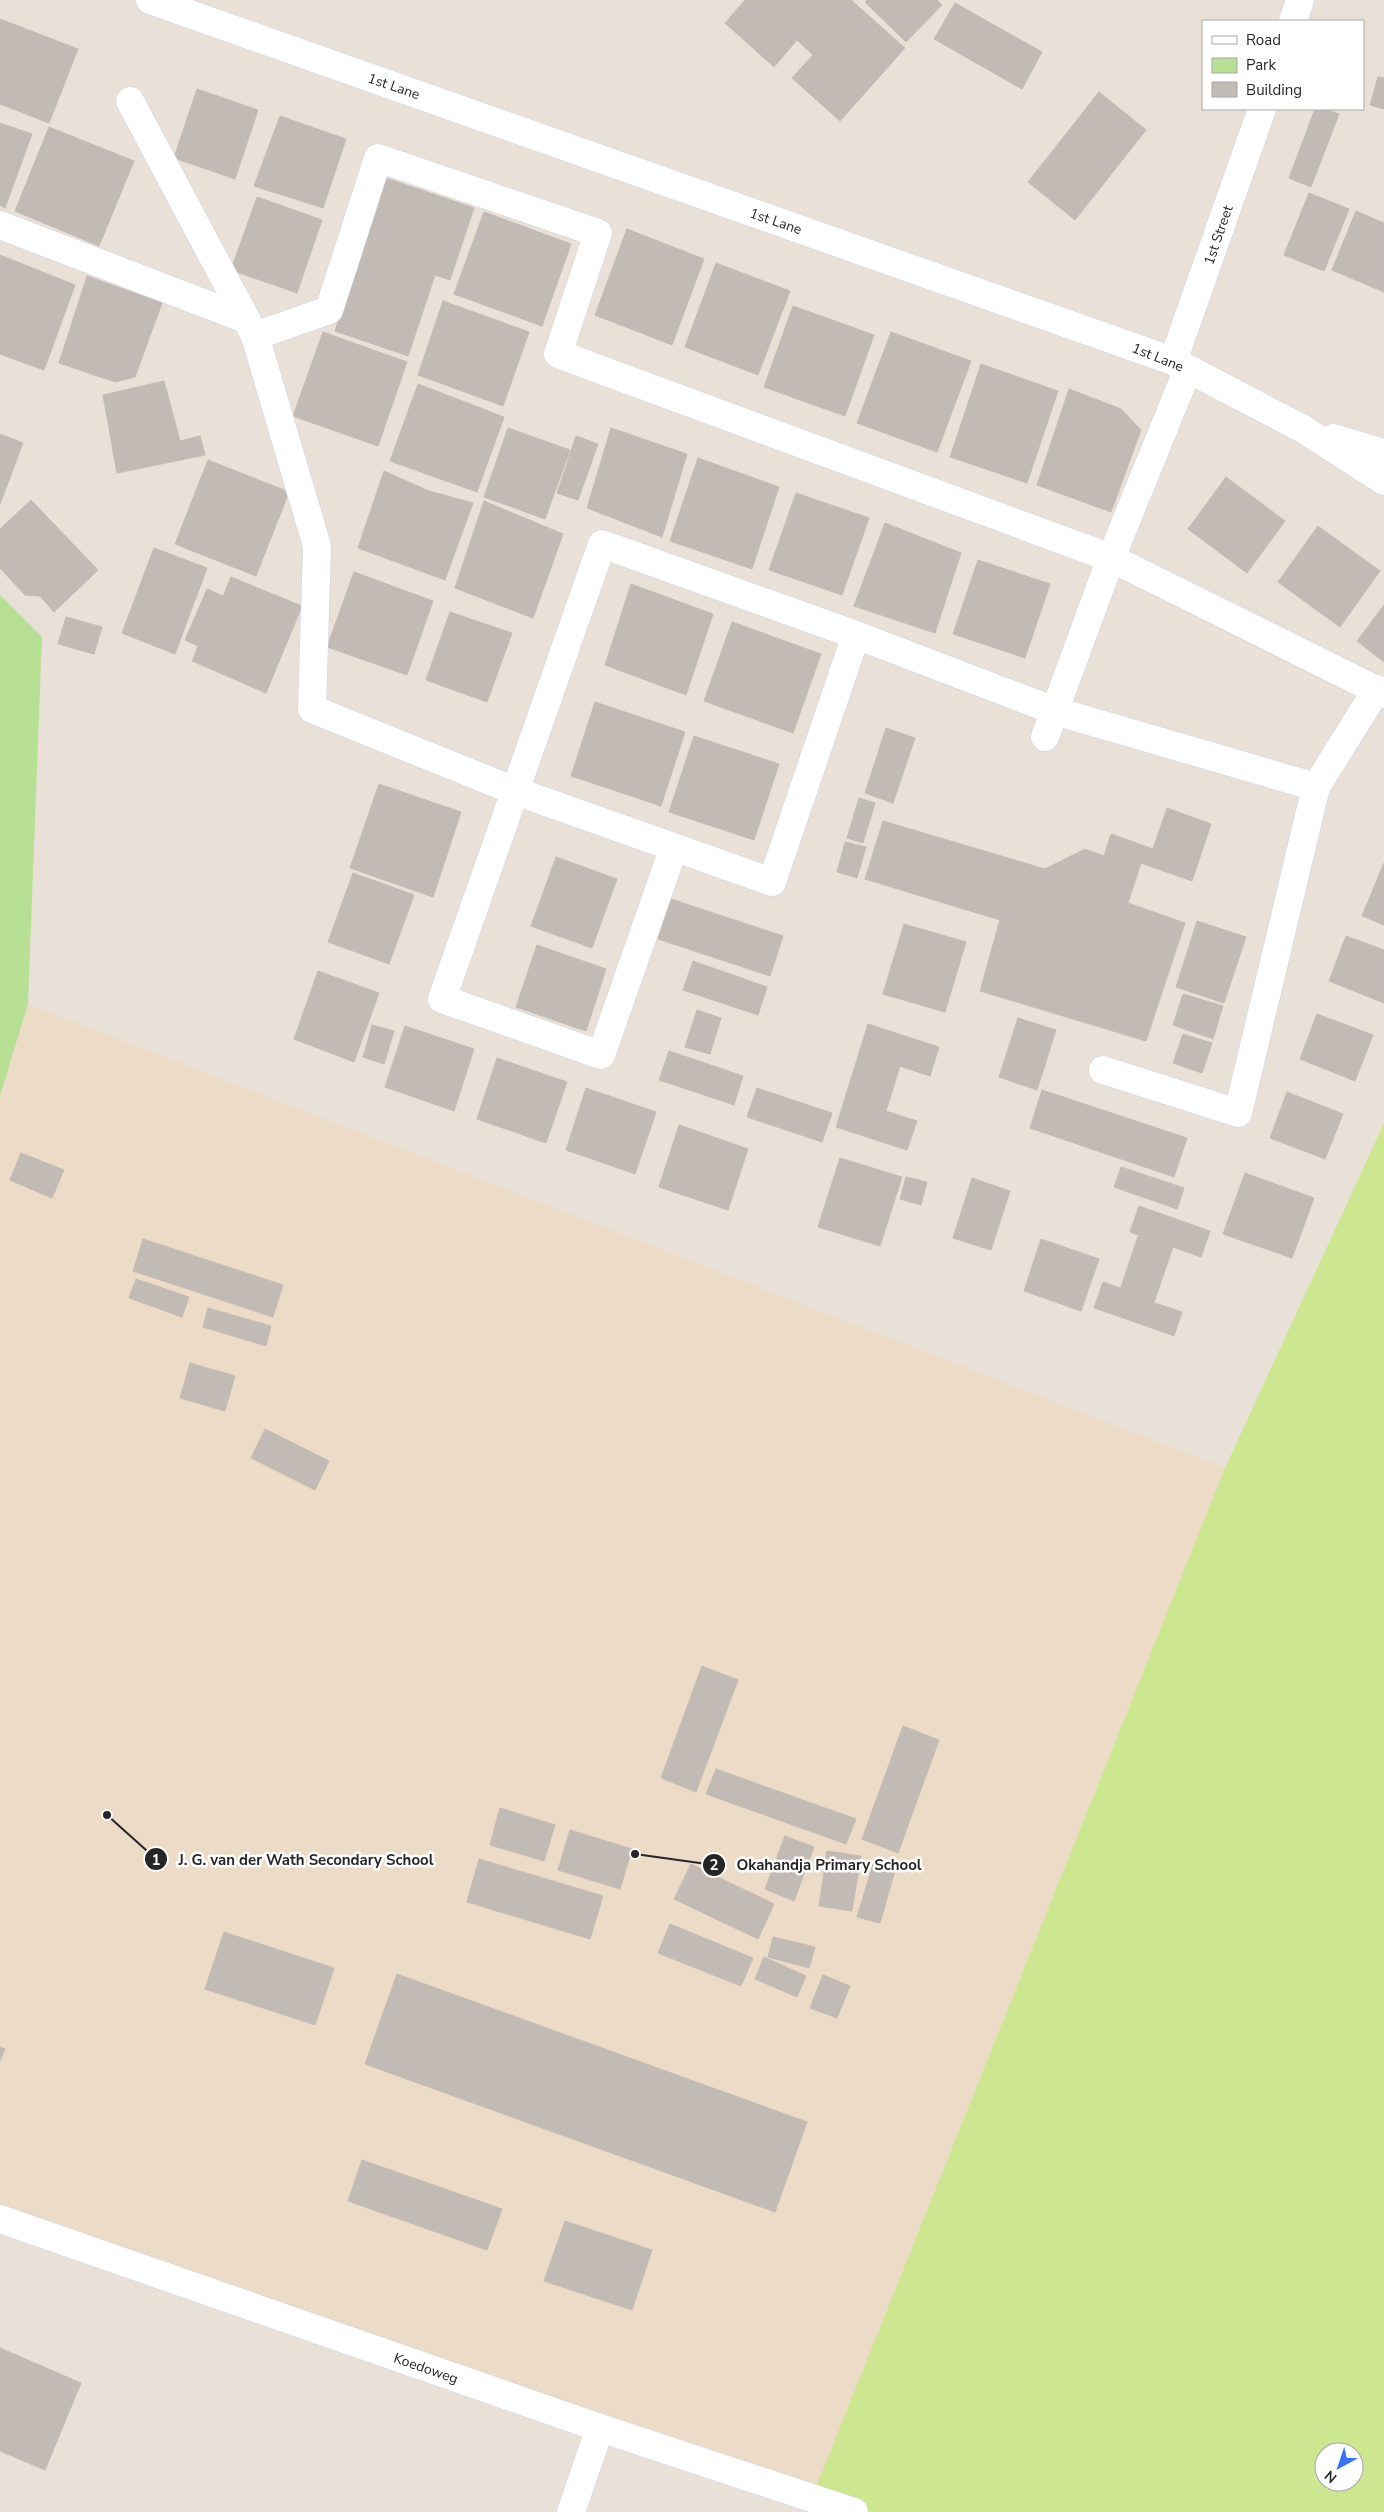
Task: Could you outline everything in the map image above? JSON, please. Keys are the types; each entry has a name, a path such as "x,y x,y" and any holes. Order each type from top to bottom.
{"street":[{"name":"1st Lane","path":"150,0 1181,365 1303,429 1384,482"},
{"path":"1293,20 1300,0"},
{"path":"130,101 250,328 317,546 312,708 515,791 772,882 856,635"},
{"name":"1st Street","path":"1045,736 1181,365 1262,110"},
{"path":"0,225 250,328 329,310 378,158 598,233 558,354 1111,558 1380,691 1316,788 1238,1113 1103,1070"},
{"path":"1303,429 1384,453"},
{"path":"674,847 601,1054 442,999 602,544 856,635 1055,710 1316,788"},
{"name":"Koedoweg","path":"0,2219 600,2428 854,2512"},
{"path":"571,2512 600,2428"}],"shaded area":[{"path":"28,1004 1225,1468 812,2497 0,2219 0,1096"}],"green space":[{"path":"0,595 42,637 28,1004 0,1096"},
{"path":"1384,1123 1384,2512 854,2512 812,2497 1225,1468"}],"building":[{"path":"745,0 851,0 905,48 840,121 792,78 813,55 797,40 774,67 725,23"},
{"path":"867,0 937,0 942,5 906,42 865,2"},
{"path":"955,3 1042,52 1022,89 934,39"},
{"path":"0,19 78,49 49,123 0,104"},
{"path":"1378,77 1384,78 1384,109 1370,105"},
{"path":"197,89 258,110 235,179 174,158"},
{"path":"1099,92 1146,130 1075,220 1028,182"},
{"path":"1315,110 1327,110 1339,114 1311,187 1289,178"},
{"path":"280,116 346,139 323,208 254,186"},
{"path":"0,123 32,134 5,208 0,205"},
{"path":"49,127 134,161 99,246 15,211"},
{"path":"386,178 474,208 450,280 435,275 408,356 335,331"},
{"path":"1309,193 1349,209 1324,271 1284,255"},
{"path":"257,197 322,220 297,293 231,270"},
{"path":"1356,211 1384,223 1384,292 1332,270"},
{"path":"484,212 571,244 542,326 454,294"},
{"path":"627,229 704,259 672,345 595,315"},
{"path":"0,255 75,285 44,370 0,354"},
{"path":"716,263 790,291 758,375 685,347"},
{"path":"87,276 162,303 135,377 115,382 59,363"},
{"path":"443,301 529,332 503,406 418,375"},
{"path":"793,306 874,335 845,416 764,387"},
{"path":"323,332 407,362 378,446 293,416"},
{"path":"891,332 971,361 937,452 857,423"},
{"path":"981,364 1058,391 1027,483 950,457"},
{"path":"164,381 180,441 200,436 205,455 117,473 103,395"},
{"path":"418,384 504,417 477,492 390,461"},
{"path":"1069,389 1121,409 1141,430 1111,512 1037,485"},
{"path":"508,428 570,450 545,519 484,497"},
{"path":"611,428 687,454 662,537 587,508"},
{"path":"0,434 23,443 0,504"},
{"path":"576,436 598,444 578,500 557,493"},
{"path":"698,458 779,487 752,569 670,541"},
{"path":"208,460 289,492 256,576 175,544"},
{"path":"384,471 429,491 473,503 445,580 358,548"},
{"path":"1226,477 1285,521 1247,573 1188,529"},
{"path":"796,493 869,518 842,595 769,570"},
{"path":"31,500 98,570 54,612 40,596 25,595 0,568 0,529"},
{"path":"484,501 563,534 533,618 455,588"},
{"path":"885,523 961,553 935,633 854,606"},
{"path":"1318,526 1380,571 1340,627 1278,582"},
{"path":"154,548 207,568 175,654 122,633"},
{"path":"978,560 1050,584 1025,658 953,634"},
{"path":"354,572 433,601 407,675 327,647"},
{"path":"231,577 302,606 266,693 192,661 198,646 185,640 207,589 223,596"},
{"path":"631,584 713,614 686,695 605,665"},
{"path":"1384,605 1384,662 1357,641"},
{"path":"450,612 512,633 487,702 426,680"},
{"path":"66,617 102,627 94,654 58,644"},
{"path":"732,622 821,654 793,733 704,701"},
{"path":"595,702 685,732 661,806 571,776"},
{"path":"886,728 915,738 893,803 865,793"},
{"path":"694,736 779,764 754,840 669,812"},
{"path":"379,784 461,812 433,897 350,868"},
{"path":"859,798 875,803 863,843 847,838"},
{"path":"1167,808 1211,824 1192,881 1141,863 1128,903 1185,923 1146,1041 980,991 1000,920 865,879 883,821 1045,869 1085,849 1104,856 1111,834 1153,849"},
{"path":"845,842 866,847 857,878 837,872"},
{"path":"556,857 617,879 592,948 531,926"},
{"path":"1384,863 1384,925 1362,916"},
{"path":"353,873 414,895 389,964 328,942"},
{"path":"671,899 783,936 770,976 658,939"},
{"path":"1197,921 1246,937 1224,1003 1176,987"},
{"path":"904,924 966,942 945,1012 883,994"},
{"path":"1346,936 1384,950 1384,1003 1329,981"},
{"path":"537,945 606,969 586,1031 516,1007"},
{"path":"693,961 767,987 758,1015 683,990"},
{"path":"318,971 379,993 354,1062 294,1039"},
{"path":"1183,994 1223,1006 1213,1039 1173,1025"},
{"path":"697,1010 721,1018 710,1054 685,1047"},
{"path":"1317,1014 1373,1035 1355,1081 1300,1059"},
{"path":"1018,1018 1056,1030 1037,1090 999,1077"},
{"path":"868,1024 939,1047 930,1076 900,1066 886,1111 917,1121 907,1150 836,1127"},
{"path":"372,1025 394,1031 384,1064 363,1057"},
{"path":"405,1026 474,1049 454,1111 385,1087"},
{"path":"1183,1034 1212,1043 1202,1073 1173,1063"},
{"path":"669,1051 743,1076 734,1105 659,1080"},
{"path":"497,1058 567,1082 546,1143 477,1119"},
{"path":"586,1088 656,1112 635,1174 566,1150"},
{"path":"757,1088 832,1113 822,1142 747,1117"},
{"path":"1042,1090 1187,1138 1174,1177 1030,1128"},
{"path":"1287,1092 1343,1114 1325,1159 1270,1138"},
{"path":"679,1125 748,1149 728,1210 659,1187"},
{"path":"21,1153 64,1170 52,1198 10,1180"},
{"path":"840,1158 902,1177 880,1246 818,1227"},
{"path":"1121,1167 1184,1188 1177,1209 1114,1187"},
{"path":"1245,1173 1314,1198 1292,1258 1223,1234"},
{"path":"906,1177 927,1182 921,1205 900,1199"},
{"path":"972,1178 1010,1191 991,1250 953,1238"},
{"path":"1139,1206 1210,1231 1201,1257 1130,1232"},
{"path":"1138,1236 1173,1247 1146,1326 1112,1314"},
{"path":"143,1239 283,1285 273,1317 133,1271"},
{"path":"1041,1239 1099,1259 1081,1311 1024,1291"},
{"path":"136,1279 189,1297 182,1317 129,1298"},
{"path":"1103,1282 1120,1288 1112,1314 1094,1308"},
{"path":"1155,1303 1182,1312 1174,1336 1146,1326"},
{"path":"208,1308 271,1326 266,1346 203,1327"},
{"path":"190,1363 235,1376 225,1411 180,1398"},
{"path":"265,1429 329,1461 315,1490 251,1458"},
{"path":"702,1666 738,1680 696,1792 661,1778"},
{"path":"903,1726 939,1740 898,1853 862,1839"},
{"path":"716,1769 856,1819 846,1844 706,1794"},
{"path":"500,1808 555,1825 544,1861 490,1845"},
{"path":"570,1830 632,1849 620,1889 558,1870"},
{"path":"785,1836 814,1847 794,1901 765,1889"},
{"path":"827,1851 861,1856 852,1911 819,1906"},
{"path":"479,1859 603,1896 590,1939 467,1902"},
{"path":"874,1861 896,1867 880,1923 857,1917"},
{"path":"691,1864 774,1904 758,1939 674,1899"},
{"path":"670,1924 753,1958 741,1986 658,1953"},
{"path":"224,1932 334,1968 315,2025 205,1989"},
{"path":"773,1937 815,1947 809,1968 768,1957"},
{"path":"764,1957 806,1976 797,1997 755,1979"},
{"path":"397,1974 807,2122 775,2212 365,2064"},
{"path":"823,1975 850,1986 837,2018 810,2008"},
{"path":"0,2047 5,2049 0,2061"},
{"path":"362,2160 502,2209 487,2250 348,2201"},
{"path":"565,2221 652,2250 632,2310 544,2281"},
{"path":"0,2348 81,2383 45,2470 0,2451"}],"place":[{"name":"J. G. van der Wath Secondary School","path":"107,1815"},
{"name":"Okahandja Primary School","path":"635,1854"}]}
